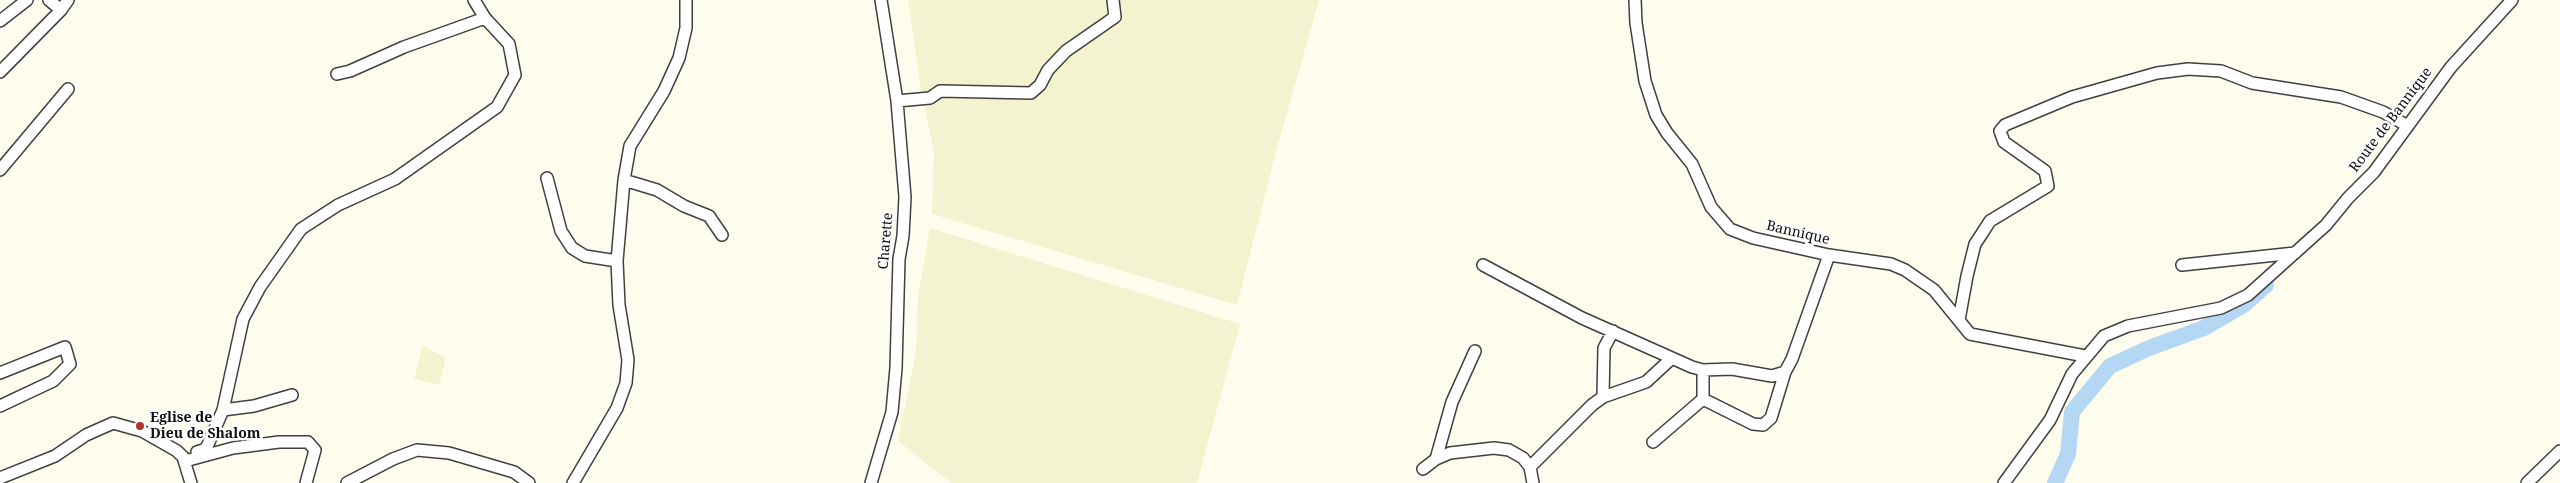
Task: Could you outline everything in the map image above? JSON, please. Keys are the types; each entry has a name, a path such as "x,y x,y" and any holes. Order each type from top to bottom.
{"street":[{"path":"0,21 27,0"},
{"path":"49,0 61,10"},
{"path":"0,72 61,10 68,0"},
{"path":"184,459 206,449 223,410 243,318 260,287 301,229 338,205 395,179 498,107 515,75 509,44 485,18 474,0"},
{"path":"573,483 617,408 626,383 628,360 619,305 617,261 624,180 630,146 664,91 679,58 686,28 686,0"},
{"name":"Charette","path":"871,483 892,412 896,368 899,259 903,236 905,197 897,101 881,0"},
{"path":"897,101 930,98 940,91 1031,93 1040,85 1048,70 1066,50 1115,17 1113,0"},
{"name":"Bannique","path":"1635,0 1636,23 1645,80 1656,115 1667,133 1692,164 1711,207 1730,229 1739,233 1829,255 1891,264 1905,270 1934,290 1970,334 2085,356"},
{"name":"Route de Bannique","path":"2004,483 2050,420 2072,374 2085,356 2104,336 2128,326 2221,308 2248,295 2326,225 2374,172 2406,125 2450,67 2512,0"},
{"path":"336,74 485,18"},
{"path":"1959,320 1967,276 1975,244 1980,235 1990,221 2048,186 2046,171 2004,142 2000,131 2005,125 2072,97 2157,73 2188,68 2221,71 2252,83 2341,97 2387,114 2406,125"},
{"path":"0,170 68,89"},
{"path":"547,178 561,231 572,248 585,256 617,261"},
{"path":"624,180 657,190 684,206 709,216 722,235"},
{"path":"2182,265 2295,253"},
{"path":"1703,398 1753,424 1763,425 1771,418 1784,372 1792,359 1829,255"},
{"path":"1483,265 1574,314 1703,370 1732,369 1772,376 1784,372"},
{"path":"1603,397 1604,348 1614,332"},
{"path":"0,372 66,347 70,364 53,381 0,406"},
{"path":"1436,460 1452,402 1475,351"},
{"path":"1530,467 1592,405 1603,397 1646,382 1672,358"},
{"path":"1653,442 1703,398 1703,370"},
{"path":"223,410 254,406 292,395"},
{"path":"0,478 55,456 86,435 113,423 142,430 157,438 184,459 191,483"},
{"path":"184,459 233,448 280,442 308,442 315,450 306,483"},
{"path":"1423,469 1450,453 1494,448 1509,450 1523,458 1530,467 1534,483"},
{"path":"347,483 393,459 417,450 449,453 514,472 529,483"},
{"path":"2527,483 2539,478 2560,451"}],"green space":[{"path":"908,0 1319,0 1276,151 1237,305 932,214 934,152 921,89"},
{"path":"930,228 1240,324 1197,483 951,483 898,441 916,352 918,297"},
{"path":"423,346 446,358 439,385 414,379"}],"waterway":[{"path":"2055,483 2068,454 2072,412 2110,366 2149,348 2204,328 2245,304 2266,285"}],"place":[{"name":"Eglise de Dieu de Shalom","path":"140,426"}]}
